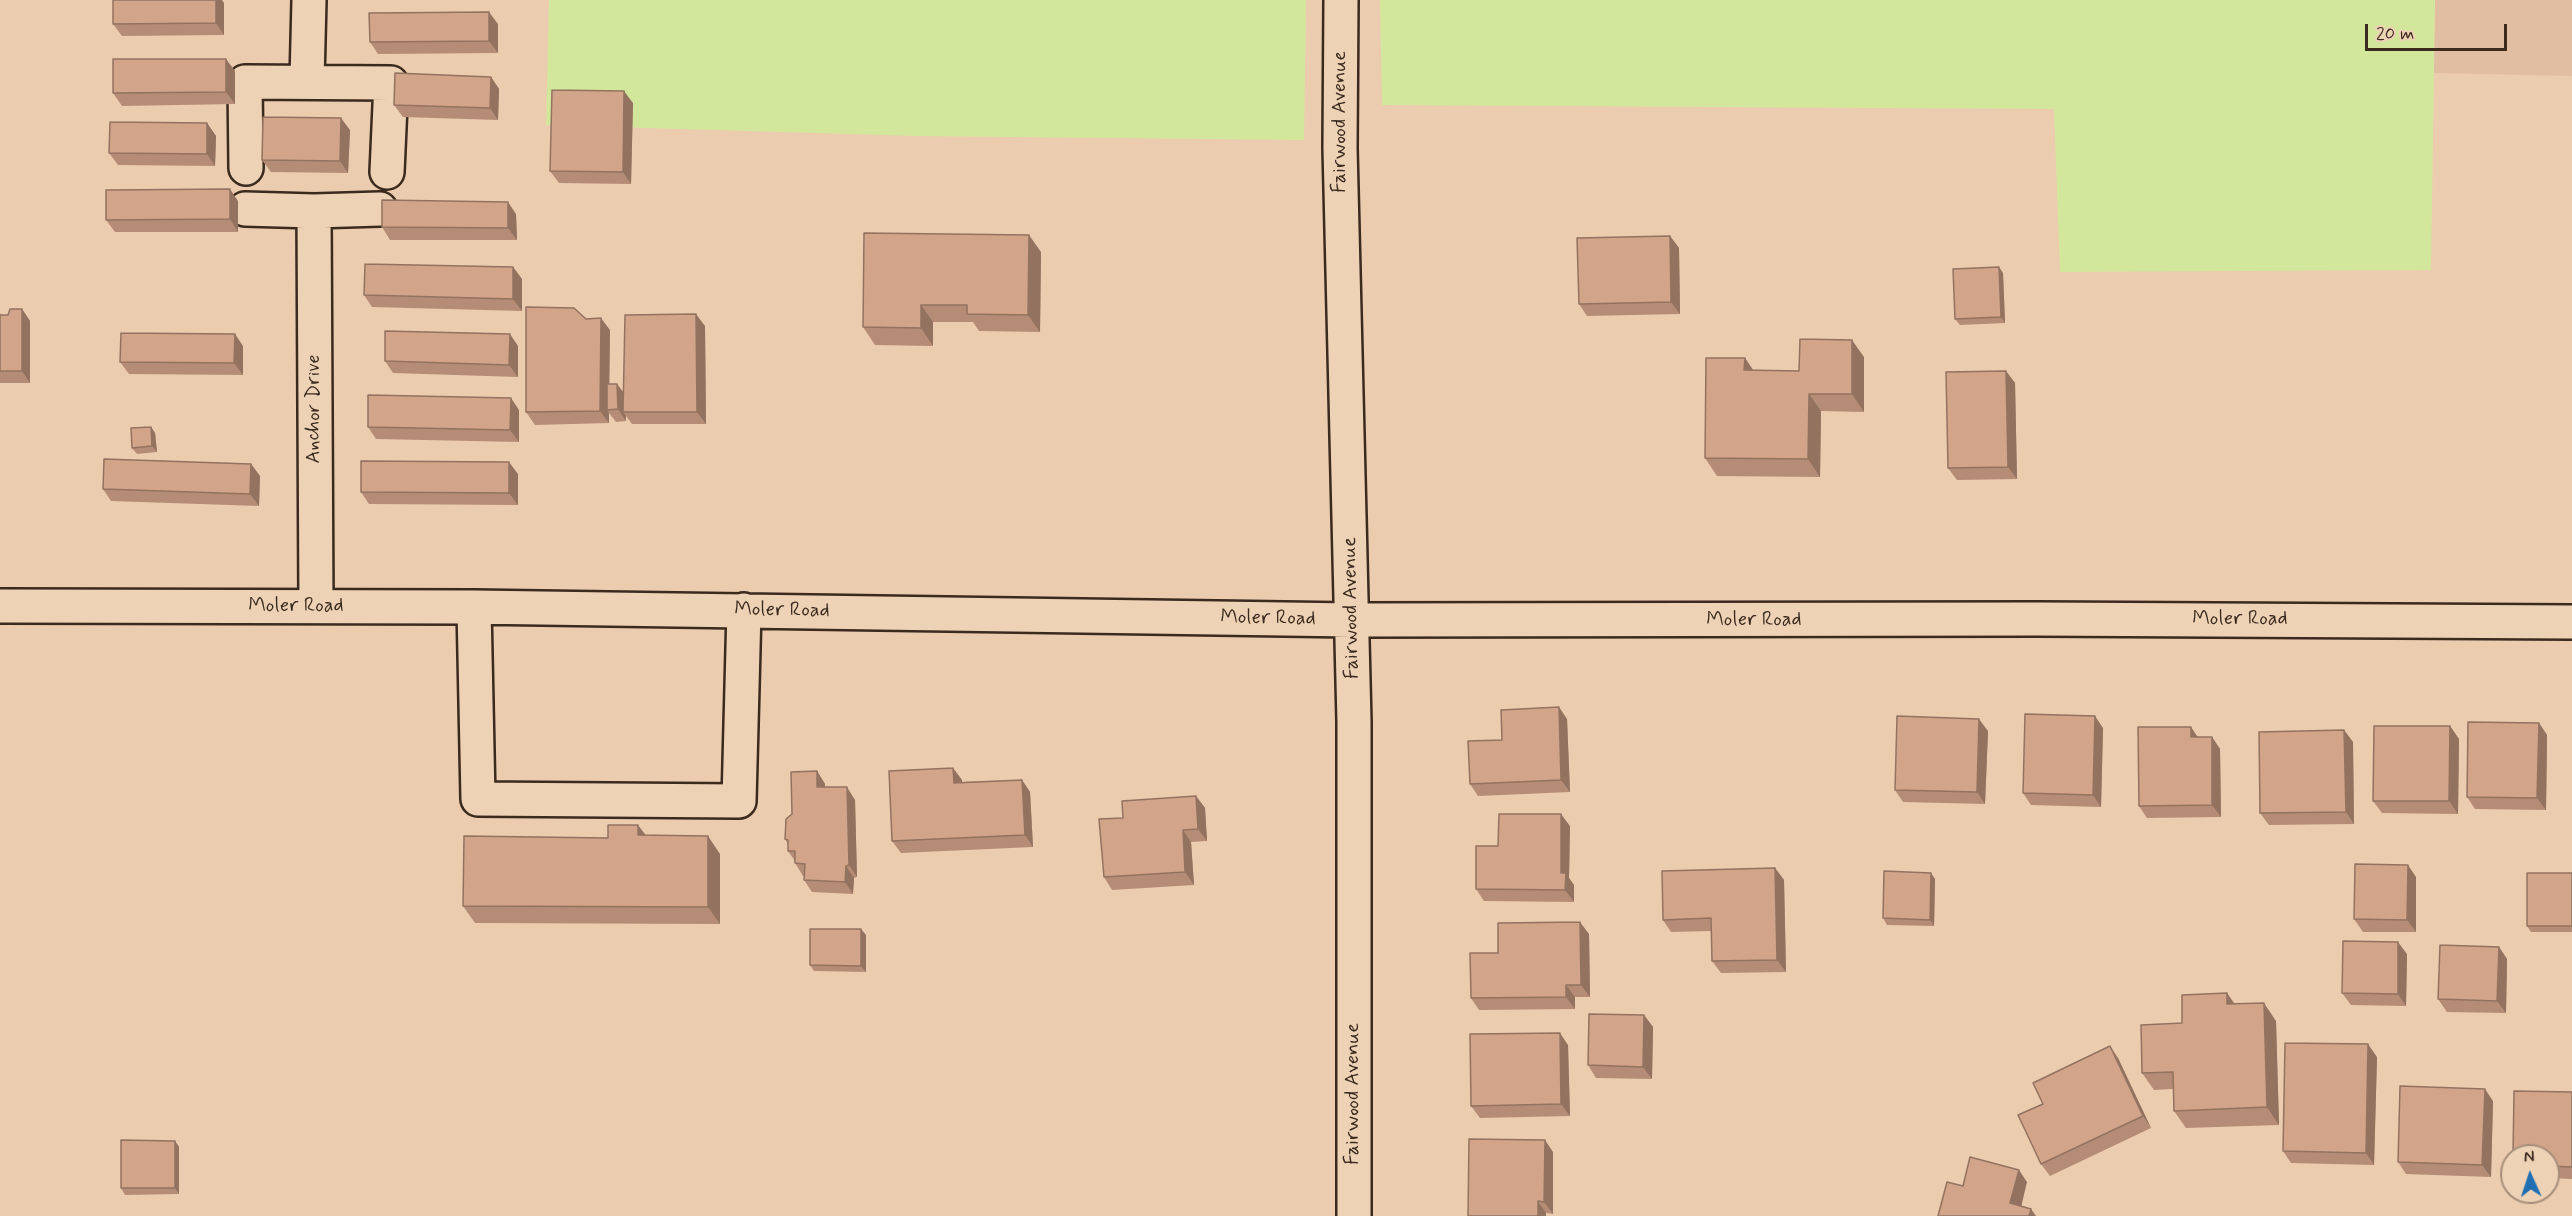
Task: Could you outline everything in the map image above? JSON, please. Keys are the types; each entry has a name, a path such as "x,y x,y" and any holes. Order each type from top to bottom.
{"street":[{"path":"307,81 309,0"},
{"name":"Fairwood Avenue","path":"1341,0 1340,148 1352,620 1354,1216"},
{"path":"246,168 245,82 391,83 387,172"},
{"path":"245,209 314,211 380,209"},
{"name":"Anchor Drive","path":"314,211 316,606"},
{"name":"Moler Road","path":"0,606 474,607 1352,620 2049,619 2572,622"},
{"path":"474,607 478,799 739,801 744,610"}],"shaded area":[{"path":"2435,0 2572,0 2572,76 2434,73"}],"green space":[{"path":"549,0 1306,0 1304,140 916,136 546,125"},
{"path":"1380,0 2435,0 2431,270 2060,272 2054,109 1382,105"}],"building":[{"path":"113,0 216,0 216,23 113,24"},
{"path":"489,12 489,41 370,42 369,13"},
{"path":"113,59 226,59 226,92 113,93"},
{"path":"395,73 491,77 490,108 394,105"},
{"path":"552,90 624,91 623,172 550,171"},
{"path":"263,117 341,118 340,161 262,160"},
{"path":"110,122 207,123 207,154 109,153"},
{"path":"230,189 230,219 106,220 106,190"},
{"path":"382,200 508,202 508,228 382,227"},
{"path":"864,233 1029,235 1028,315 967,314 967,305 921,305 921,328 863,327"},
{"path":"1670,236 1671,302 1579,304 1577,238"},
{"path":"365,264 513,267 513,299 364,295"},
{"path":"1999,267 2001,317 1955,319 1953,269"},
{"path":"526,307 574,308 586,319 601,318 600,411 526,412"},
{"path":"10,309 22,309 22,371 0,371 0,315 8,315"},
{"path":"696,314 697,412 623,412 625,315"},
{"path":"385,331 510,334 509,365 385,361"},
{"path":"121,333 235,334 234,363 120,362"},
{"path":"1800,339 1852,340 1852,394 1809,394 1808,459 1705,458 1706,358 1745,358 1744,370 1799,371"},
{"path":"2006,371 2008,467 1948,468 1946,372"},
{"path":"607,384 617,384 618,409 607,410"},
{"path":"368,395 511,398 510,430 368,427"},
{"path":"151,427 152,446 132,448 131,428"},
{"path":"104,459 251,464 250,494 103,489"},
{"path":"361,461 509,462 509,493 361,492"},
{"path":"1559,707 1561,780 1470,784 1468,741 1502,740 1501,710"},
{"path":"2025,714 2095,716 2093,795 2023,793"},
{"path":"1897,716 1979,719 1977,792 1895,790"},
{"path":"2468,722 2539,723 2537,798 2467,797"},
{"path":"2374,726 2450,726 2449,801 2373,801"},
{"path":"2138,727 2191,727 2191,737 2212,737 2212,805 2139,806"},
{"path":"2344,730 2346,812 2260,813 2259,732"},
{"path":"953,768 954,783 1022,780 1025,835 892,841 889,771"},
{"path":"817,771 817,787 847,787 849,865 846,866 845,882 804,880 805,864 795,863 795,851 788,851 788,840 785,839 786,819 792,814 791,772"},
{"path":"1196,796 1198,829 1183,830 1185,872 1104,877 1099,819 1123,818 1122,801"},
{"path":"1499,814 1561,814 1561,873 1566,873 1565,890 1476,889 1476,846 1498,846"},
{"path":"608,825 638,825 638,835 708,836 708,907 463,906 464,836 608,838"},
{"path":"2355,864 2408,865 2407,920 2354,919"},
{"path":"1775,868 1777,960 1712,961 1711,918 1663,920 1662,871"},
{"path":"1884,871 1931,873 1930,920 1883,918"},
{"path":"2527,873 2572,873 2572,926 2527,926"},
{"path":"1580,922 1581,985 1566,985 1566,997 1471,998 1470,953 1498,953 1498,923"},
{"path":"810,929 861,929 861,966 810,965"},
{"path":"2343,941 2398,942 2398,994 2342,993"},
{"path":"2440,945 2499,947 2497,1001 2438,999"},
{"path":"2227,993 2227,1004 2264,1003 2267,1107 2174,1111 2173,1072 2142,1073 2141,1025 2182,1023 2182,995"},
{"path":"1589,1014 1644,1015 1643,1067 1588,1065"},
{"path":"1560,1033 1561,1104 1471,1106 1470,1034"},
{"path":"2285,1043 2368,1044 2366,1153 2283,1151"},
{"path":"2110,1046 2143,1116 2041,1164 2018,1115 2043,1104 2033,1083"},
{"path":"2400,1086 2485,1089 2482,1165 2398,1162"},
{"path":"2514,1091 2572,1092 2572,1167 2560,1166 2560,1144 2513,1144"},
{"path":"1469,1139 1545,1140 1544,1202 1538,1201 1538,1216 1468,1216"},
{"path":"121,1140 175,1141 175,1188 121,1188"},
{"path":"1970,1157 2019,1170 2010,1203 2031,1209 2029,1216 1938,1216 1947,1182 1963,1186"}]}
